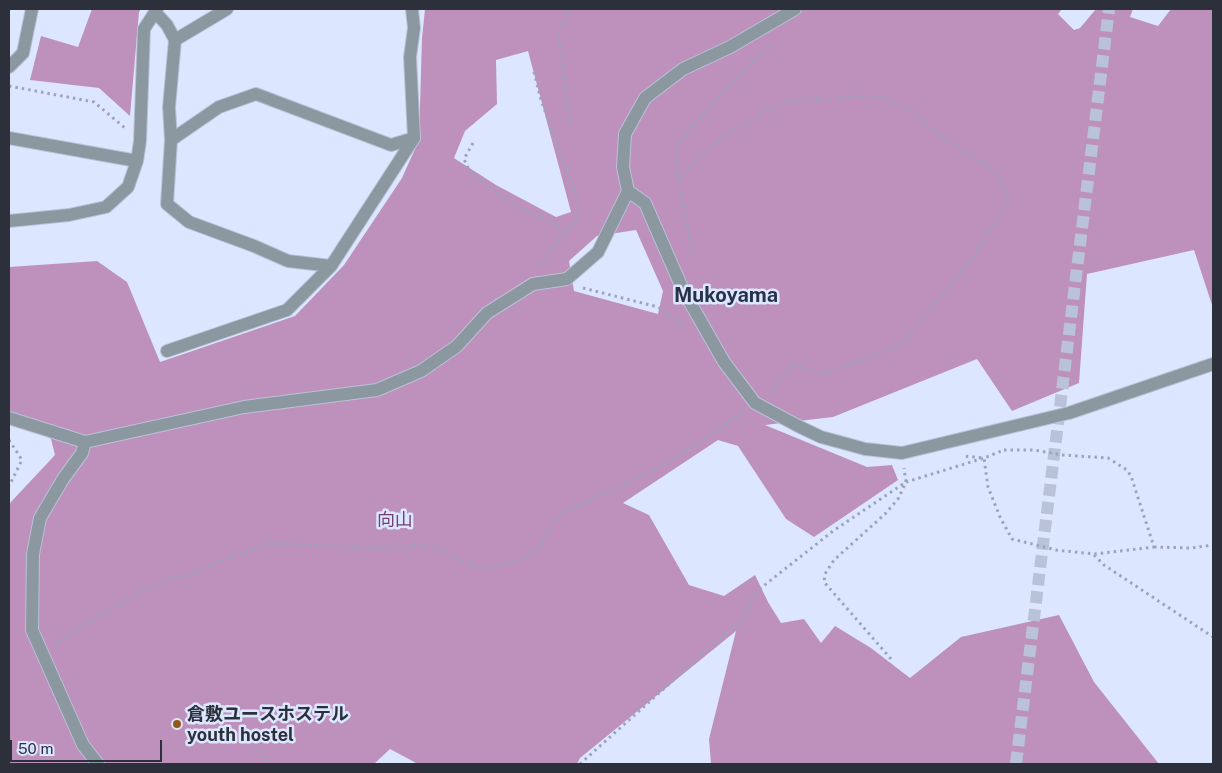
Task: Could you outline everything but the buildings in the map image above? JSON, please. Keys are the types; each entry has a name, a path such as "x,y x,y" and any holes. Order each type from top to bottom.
{"street":[{"path":"9,67 23,53 32,9"},
{"path":"175,40 227,9"},
{"path":"167,351 288,310 331,266 414,138 410,57 414,28 412,9"},
{"path":"9,418 85,442 244,407 377,390 421,371 457,346 487,313 533,284 567,278 598,252 628,191 622,167 625,134 645,98 682,69 730,47 795,9"},
{"path":"9,221 69,215 106,207 128,187 137,161 140,141 144,28 156,10 175,40 169,107 171,140 167,204 190,222 288,261 331,266"},
{"path":"171,140 219,106 256,94 391,146 414,138"},
{"path":"9,138 137,161"},
{"path":"628,191 645,203 683,290 724,362 754,403 821,436 864,449 902,454 1069,413 1213,364"},
{"path":"85,442 82,453 63,479 40,518 33,554 32,630 83,745 98,764"}],"path":[{"path":"570,124 558,34 571,9"},
{"path":"692,252 678,176 676,159 678,144 709,106 776,39"},
{"path":"533,284 539,265 579,217 578,201 541,100 534,72"},
{"path":"9,86 94,102 140,141"},
{"path":"46,659 59,640 162,580 190,575 230,557 273,543 366,548 429,545 480,569 520,560 538,548 558,515 660,467 707,438 754,403 766,397 793,365 823,374 902,344 972,258 1008,202 1002,183 986,164 938,133 910,110 882,97 860,96 784,102 728,134 678,176"},
{"path":"473,143 464,159 469,170 508,202 555,224 565,233"},
{"path":"567,278 578,287 658,307 687,328"},
{"path":"9,440 22,460 9,486"},
{"path":"948,442 962,455 984,458"},
{"path":"580,764 747,614 752,595 833,531 906,482 1004,450 1034,450 1063,455 1108,458 1127,470 1131,476 1154,547"},
{"path":"891,659 824,582 825,574 834,560 885,514 898,498 906,482 902,454"},
{"path":"984,458 988,486 1000,517 1012,539 1056,550 1094,554 1154,547 1191,548 1213,545"},
{"path":"1094,554 1104,566 1213,637"},
{"path":"250,740 270,764"}],"green space":[{"path":"92,9 141,9 139,12 130,116 99,88 30,80 41,36 78,47"},
{"name":"向山","path":"425,9 1062,9 1058,14 1074,30 1080,28 1096,9 1133,9 1130,17 1158,26 1171,9 1213,9 1213,308 1194,250 1087,274 1079,383 1012,411 977,359 833,417 765,425 867,467 892,465 898,480 814,537 786,519 738,446 718,440 623,503 649,515 689,585 724,596 755,575 781,623 804,619 821,643 835,626 871,648 910,678 961,637 1059,615 1094,682 1159,764 711,764 709,739 736,631 580,758 577,764 418,764 390,749 374,764 9,764 9,504 55,455 51,439 9,416 9,267 97,261 127,282 160,362 295,316 344,265 402,178 419,140 422,38","holes":["528,51 571,212 556,217 496,185 454,158 465,131 497,104 496,60","636,230 663,291 658,314 574,291 569,261 597,236"]}],"tunnel":[{"path":"1016,764 1109,9"}],"place":[{"name":"倉敷ユースホステル youth hostel","path":"177,724"}],"district":[{"name":"Mukoyama","path":"726,296"}]}
